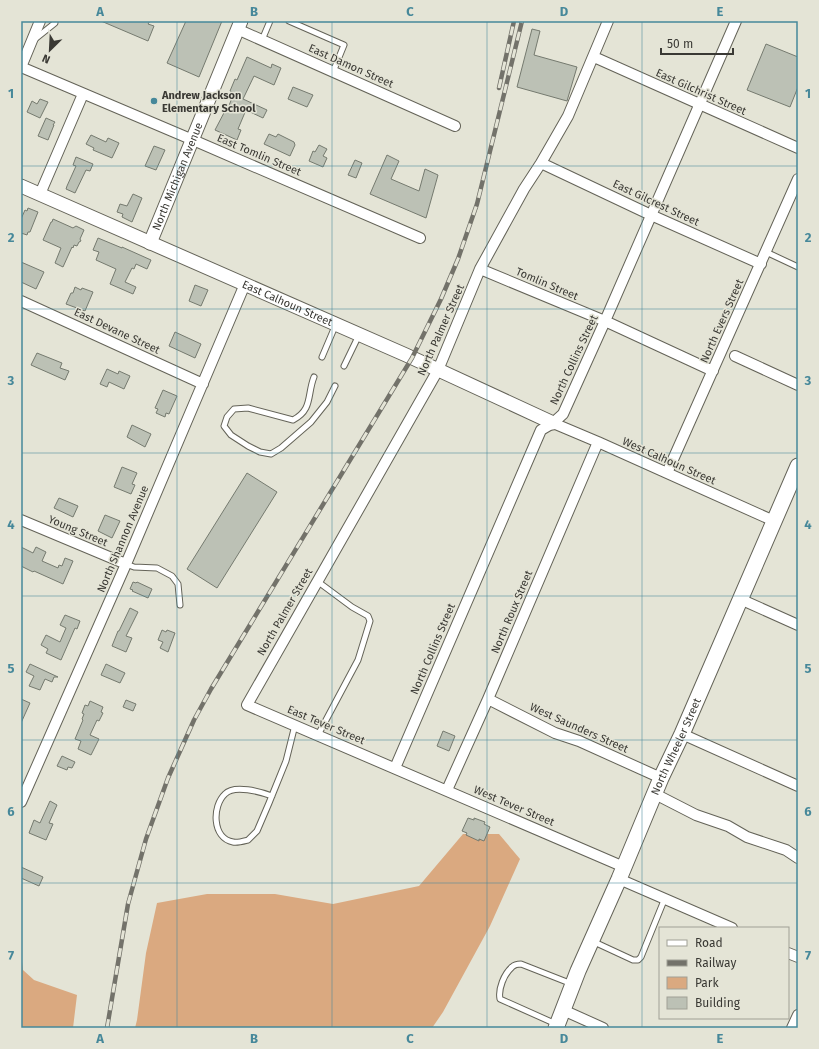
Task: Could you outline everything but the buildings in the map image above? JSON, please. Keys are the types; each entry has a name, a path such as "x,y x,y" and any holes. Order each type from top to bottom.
{"main road":[{"name":"North Wheeler Street","path":"556,1026 654,794 682,734 798,466"}],"street":[{"path":"21,67 40,21"},
{"name":"North Palmer Street","path":"246,705 438,370 480,269 524,189 568,116 608,21"},
{"name":"North Collins Street","path":"395,768 541,430 553,423 563,414 605,322 736,21"},
{"name":"East Damon Street","path":"239,25 262,40 455,126"},
{"name":"North Michigan Avenue","path":"150,243 239,25"},
{"name":"East Gilchrist Street","path":"594,57 798,148"},
{"name":"East Tomlin Street","path":"21,67 420,238"},
{"path":"40,194 83,94"},
{"name":"East Gilcrest Street","path":"541,163 651,215 761,264"},
{"name":"North Evers Street","path":"668,473 798,179"},
{"name":"East Calhoun Street","path":"21,186 359,334 553,423"},
{"name":"Tomlin Street","path":"480,269 605,322 713,371"},
{"name":"North Shannon Avenue","path":"21,802 126,564 245,284"},
{"name":"East Devane Street","path":"21,301 202,384"},
{"path":"735,356 798,385"},
{"name":"West Calhoun Street","path":"553,423 774,521"},
{"name":"North Roux Street","path":"447,790 598,442"},
{"name":"Young Street","path":"21,520 126,564"},
{"path":"740,599 798,625"},
{"name":"West Saunders Street","path":"488,698 556,733 579,741 661,778"},
{"name":"East Tever Street","path":"246,705 395,768"},
{"path":"682,734 798,786"},
{"name":"West Tever Street","path":"395,768 447,790 621,873 665,898 730,927"},
{"path":"654,794 696,815 728,826 747,837 786,850 798,858"},
{"path":"789,954 798,958"},
{"path":"562,1010 604,1028"},
{"path":"792,1028 798,1015"}],"lane":[{"path":"31,43 55,21"},
{"path":"262,40 270,21"},
{"path":"289,21 344,46 333,72"},
{"path":"766,252 798,267"},
{"path":"322,357 336,324"},
{"path":"344,366 359,334"},
{"path":"314,377 310,397 301,416 293,420 248,408 234,409 226,417 224,426 231,435 248,446 260,452 271,454 281,448 311,422 327,402 334,386"},
{"path":"126,564 134,567 157,568 172,576 178,584 180,592 180,605"},
{"path":"317,581 352,607 368,616 370,621 358,660 318,735"},
{"path":"272,796 263,792 236,789 225,793 218,806 216,825 223,837 234,842 248,840 257,831 272,796 286,761 295,726"},
{"path":"592,941 633,960 638,960 641,957 665,898"},
{"path":"556,1026 500,999 499,995 505,975 513,965 521,964 573,985"}],"green space":[{"path":"463,834 499,834 520,859 490,926 443,1012 432,1028 135,1028 146,953 157,903 207,894 275,894 333,904 419,886"},
{"path":"21,946 23,970 34,980 77,995 73,1028 21,1028"}],"railway":[{"path":"499,88 514,21"},
{"path":"107,1028 128,904 146,839 168,778 194,720 211,689 412,358 441,299 458,259 477,204 522,21"}],"place":[{"name":"Andrew Jackson Elementary School","path":"154,101"}]}
